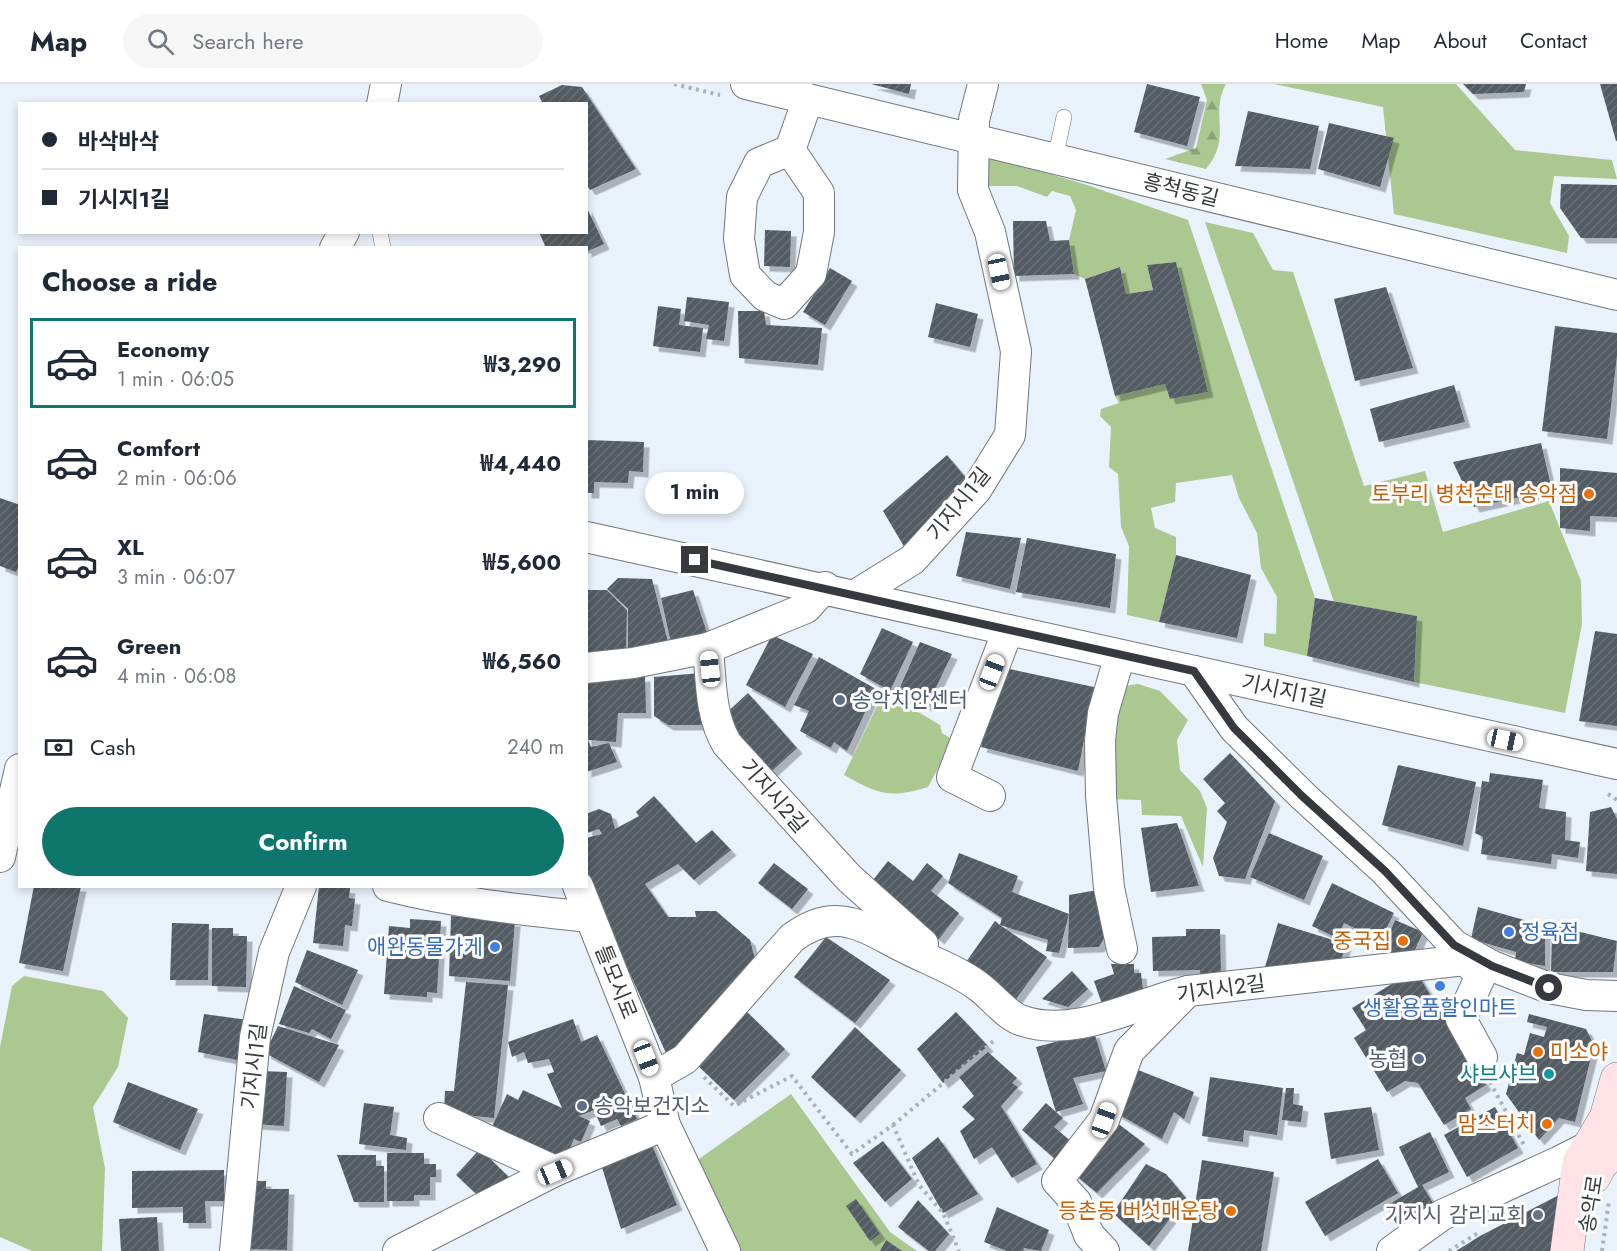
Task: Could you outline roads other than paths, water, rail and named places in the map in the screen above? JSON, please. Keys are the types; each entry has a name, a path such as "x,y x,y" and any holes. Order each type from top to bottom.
{"main road":[{"name":"송악로","path":"1584,1251 1606,1151 1606,1118 1617,1079"},
{"path":"1567,1251 1606,1151"}],"street":[{"path":"382,102 386,84"},
{"name":"흥척동길","path":"746,84 1617,295"},
{"name":"기지시1길","path":"857,594 912,560 976,490 1010,435 1016,351 990,232 973,190 974,120 983,84"},
{"path":"790,150 808,99"},
{"name":"기시지1길","path":"588,537 857,594 1008,630 1606,762"},
{"path":"588,668 633,663 708,648 806,608 825,587"},
{"path":"990,796 952,777 1008,630"},
{"name":"기지시2길","path":"708,648 715,711 719,730 727,744 849,878 902,928 1019,1019 1053,1025 1100,1019 1162,997 1188,991 1460,952"},
{"path":"1120,655 1103,713 1100,740 1108,888 1122,949"},
{"path":"1194,671 1234,728 1302,796 1385,871 1481,975 1461,1019 1484,1065"},
{"path":"0,857 18,778"},
{"name":"기지시1길","path":"236,1251 255,1037 274,952 300,888"},
{"path":"399,888 499,907 589,917"},
{"name":"틀모시로","path":"579,888 654,1077 665,1125 724,1251"},
{"name":"기지시2길","path":"654,1077 685,1059 792,938 806,927 825,922 850,922 975,984"},
{"path":"1460,952 1549,988 1586,995 1617,996"},
{"path":"1104,1251 1089,1235 1076,1202 1057,1181 1104,1120 1129,1051 1188,991"},
{"path":"439,1118 555,1172"},
{"path":"398,1251 555,1172 665,1125"},
{"path":"1392,1251 1442,1215 1606,1151"},
{"path":"1413,1251 1449,1224 1606,1151"}],"lane":[{"path":"1055,159 1064,117"}],"place":[{"name":"토부리 병천순대 송악점","path":"1589,494"},
{"name":"송악치안센터","path":"840,700"},
{"name":"정육점","path":"1509,932"},
{"name":"중국집","path":"1403,941"},
{"name":"애완동물가게","path":"495,947"},
{"name":"생활용품할인마트","path":"1440,986"},
{"name":"미소야","path":"1538,1052"},
{"name":"농협","path":"1419,1059"},
{"name":"샤브샤브","path":"1549,1074"},
{"name":"송악보건지소","path":"582,1106"},
{"name":"맘스터치","path":"1547,1124"},
{"name":"등촌동 버섯매운탕","path":"1231,1211"},
{"name":"기지시 감리교회","path":"1538,1215"}]}
